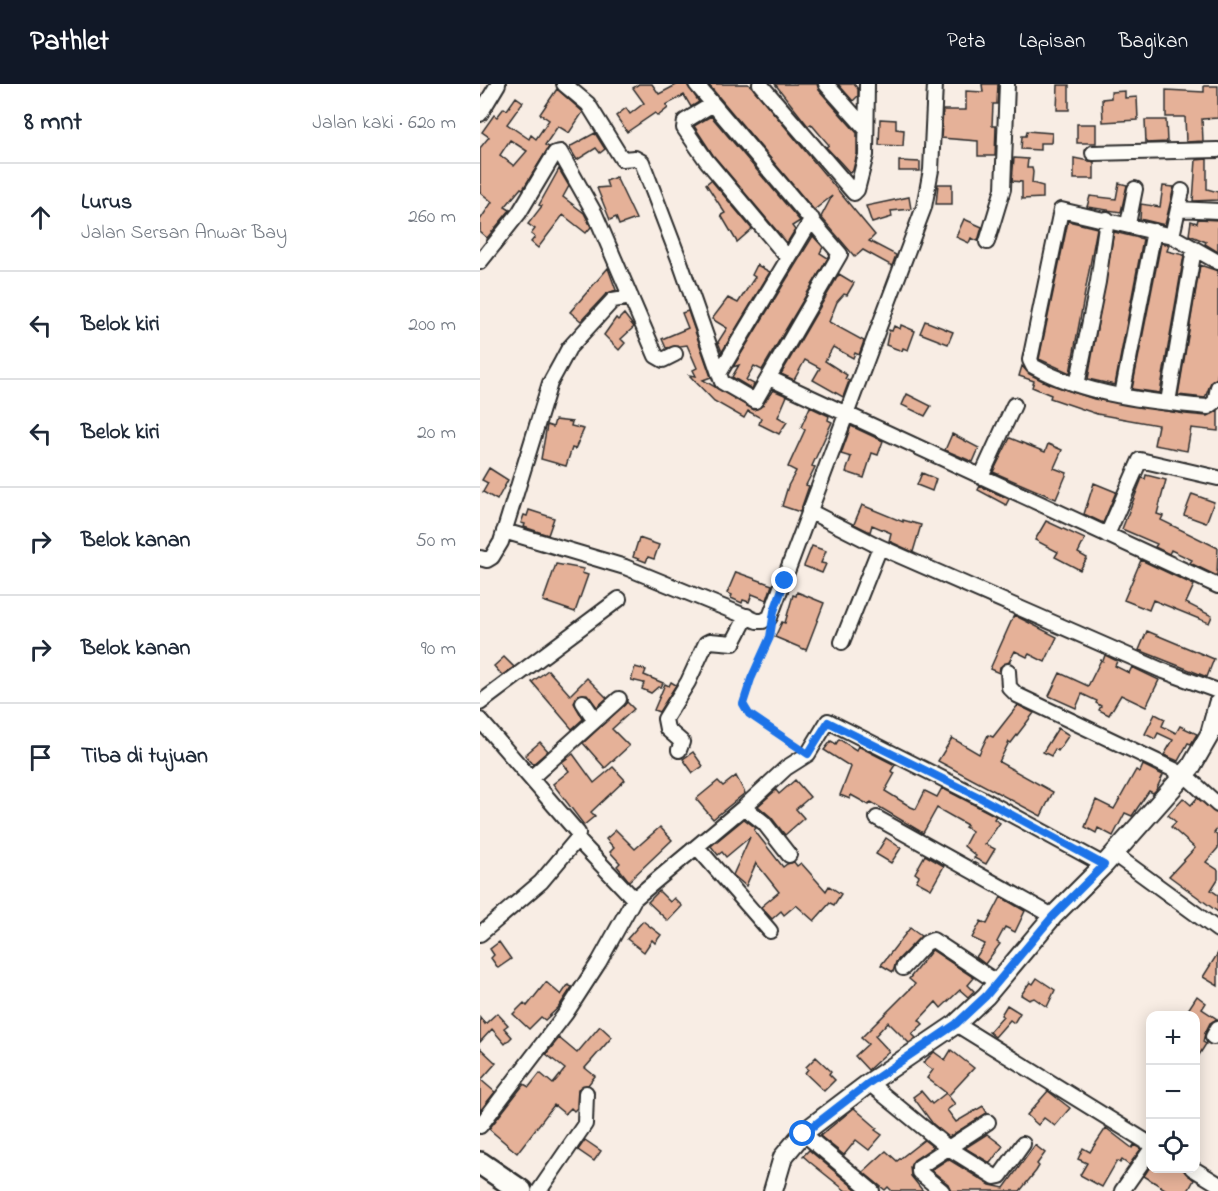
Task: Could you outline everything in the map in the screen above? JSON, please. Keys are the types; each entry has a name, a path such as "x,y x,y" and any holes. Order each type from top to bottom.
{"highway":[{"path":"480,1163 521,1191"}],"main road":[{"path":"773,1191 783,1158 803,1134 869,1083 956,1024 998,983 1053,916 1109,860 1185,775 1202,752 1218,704"}],"street":[{"path":"480,114 498,84"},
{"path":"564,84 588,104 622,159 635,158 642,162 723,383 753,401 840,259 838,250 696,84"},
{"path":"760,84 854,192 857,190 864,164 867,84"},
{"path":"826,84 866,129"},
{"path":"504,531 625,567 763,621 774,611 809,511 927,198 934,84"},
{"path":"987,242 1003,189 1007,84"},
{"path":"713,104 685,121 684,128 706,160 788,258"},
{"path":"1093,153 1218,150"},
{"path":"480,262 505,233 555,153 560,152 595,214 657,358 667,359 675,354"},
{"path":"1128,224 1135,189"},
{"path":"1172,236 1182,191"},
{"path":"1218,262 1172,236 1065,209 1060,210 1031,356 1033,366 1077,385 1122,395 1210,407 1215,402 1218,387"},
{"path":"1179,209 1218,211"},
{"path":"720,372 812,219"},
{"path":"1077,385 1098,282 1107,219"},
{"path":"1122,395 1154,231"},
{"path":"1168,402 1194,249"},
{"path":"480,558 492,557 504,531 550,383 566,353 613,300 631,297"},
{"path":"769,378 1218,586"},
{"path":"981,477 1014,405"},
{"path":"1107,535 1140,460 1218,478"},
{"path":"809,511 880,547 1161,670 1218,691"},
{"path":"842,642 880,547"},
{"path":"480,703 618,599"},
{"path":"679,750 682,742 667,729 665,719 688,682 706,643 710,641 733,643 747,616"},
{"path":"1008,672 1010,687 1017,695 1185,775 1218,805"},
{"path":"531,778 619,699"},
{"path":"582,702 595,720"},
{"path":"480,720 579,835 541,882 480,934"},
{"path":"480,1126 566,1013 599,962 634,899 744,807 786,768 808,754 828,722 1109,860 1218,930"},
{"path":"744,807 764,823 789,855"},
{"path":"877,818 1053,916"},
{"path":"577,840 634,899"},
{"path":"697,846 770,931"},
{"path":"903,968 926,943 933,940 998,983"},
{"path":"956,1024 1146,1142"},
{"path":"869,1083 947,1148 997,1177 1023,1144"},
{"path":"539,1191 585,1124 586,1093"},
{"path":"942,1191 919,1172 919,1169 988,1122"},
{"path":"803,1134 872,1191"},
{"path":"1122,1191 1146,1157"},
{"path":"1200,1173 1218,1184"}],"path":[{"path":"774,611 770,637 751,679 743,704 749,714 808,754"}],"building":[{"path":"639,84 652,84 659,94 678,84 687,84 699,102 691,107 684,95 666,105 668,108 658,116 655,113 627,132 616,116 626,108 630,114 644,103 633,88"},
{"path":"708,84 748,84 752,87 875,235 869,241 896,255 892,266 863,250 855,257 821,217 832,196 814,210"},
{"path":"775,84 817,84 819,90 857,133 857,154 850,173 826,147 829,145 811,124 808,126"},
{"path":"838,84 854,84 858,89 858,96 853,101"},
{"path":"982,84 998,84 997,104 993,104 992,126 996,126 995,156 978,156 978,141 941,138 943,110 966,110 966,91 983,92"},
{"path":"1058,85 1069,85 1069,110 1057,110"},
{"path":"1204,86 1218,86 1218,118 1202,119 1203,141 1186,142 1185,117 1166,117 1166,90 1204,92"},
{"path":"557,89 583,112 569,133 558,126 545,145 549,147 523,189 521,188 505,207 510,210 487,238 480,232 480,220 492,202 480,192 480,148 489,137 482,132 494,115 497,117 504,108 507,110 516,97 523,102 507,124 529,139 531,135 536,139 549,120 540,114","holes":["510,140 527,151 514,166 500,155"]},
{"path":"1125,91 1125,98 1137,97 1138,120 1103,122 1102,99 1111,98 1111,92"},
{"path":"711,116 800,221 792,226 795,230 787,243 713,155 694,126"},
{"path":"880,119 896,120 896,129 904,130 903,146 879,145"},
{"path":"1145,120 1166,120 1167,142 1146,143"},
{"path":"1077,124 1096,124 1096,143 1077,143"},
{"path":"1027,131 1052,133 1051,143 1040,143 1040,150 1021,149 1022,136 1026,136"},
{"path":"595,133 605,149 600,153 596,148 577,160 570,149 571,146"},
{"path":"1014,158 1028,159 1027,168 1032,168 1033,172 1032,183 1043,186 1043,198 1022,199 1022,182 1012,181"},
{"path":"1074,158 1094,162 1094,179 1074,179"},
{"path":"1207,159 1207,189 1218,192 1218,200 1193,201 1196,160"},
{"path":"899,161 920,162 920,171 899,171"},
{"path":"559,169 569,186 563,197 584,213 591,227 586,233 563,215 538,248 531,242 535,237 531,234 535,229 528,224 542,206 539,205"},
{"path":"616,177 636,219 619,225 616,217 610,220 597,188 608,187 606,181"},
{"path":"711,180 752,229 737,242 721,215 725,213 706,184"},
{"path":"1119,183 1127,185 1121,212 1087,207 1090,196 1116,199"},
{"path":"938,184 952,184 952,204 936,204"},
{"path":"1163,186 1174,187 1165,225 1140,219 1141,204 1160,207"},
{"path":"909,197 911,209 891,211 892,217 872,223 866,206"},
{"path":"964,219 982,227 978,241 971,238 969,243 956,237"},
{"path":"1198,219 1218,220 1218,252 1205,244 1206,242 1189,235 1191,221 1197,223"},
{"path":"1068,221 1097,228 1070,373 1039,359"},
{"path":"1114,232 1143,239 1115,385 1088,379"},
{"path":"813,236 823,247 820,253 828,258 762,370 754,366 746,380 754,384 752,389 732,377 739,365 733,367"},
{"path":"1161,243 1169,245 1167,251 1184,255 1160,393 1132,389"},
{"path":"757,265 770,272 722,352 718,342 727,328 712,319 728,298 738,303 755,277 752,275"},
{"path":"1200,265 1218,271 1218,370 1217,378 1211,382 1205,398 1178,395"},
{"path":"608,268 616,290 606,294 581,321 570,312"},
{"path":"839,274 854,283 847,295 844,294 837,302 829,322 864,341 859,355 855,353 853,358 833,347 825,361 847,375 845,379 849,381 843,397 813,380 820,368 805,360 794,380 781,374"},
{"path":"688,311 711,377 703,380 754,410 762,406 773,390 787,396 778,417 787,422 779,434 759,424 761,418 748,411 744,418 714,401 689,375 696,376 693,370 697,368 687,345 666,348 662,339 688,328 682,313"},
{"path":"624,314 634,327 621,339 625,343 619,350 604,335 616,318 618,320"},
{"path":"925,321 953,332 948,344 920,333"},
{"path":"901,325 915,331 908,350 903,348 902,351 886,345 889,330 892,331 894,326 900,329"},
{"path":"1022,366 1029,374 1049,384 1094,399 1185,414 1207,416 1218,411 1218,431 1191,428 1187,451 1154,445 1158,425 1097,414 1050,398 1051,395 1032,387 1034,381 1019,376"},
{"path":"907,394 931,406 925,416 902,405"},
{"path":"810,407 829,416 828,420 832,422 812,466 815,467 806,485 809,486 800,512 782,506 788,486 796,471 788,467 805,430 801,427"},
{"path":"555,420 572,422 571,426 584,429 575,449 572,448 566,466 541,459 547,425 553,427"},
{"path":"851,426 883,441 878,455 872,453 864,478 846,472 851,457 841,454"},
{"path":"952,434 979,448 973,462 945,450"},
{"path":"1010,438 1045,452 1048,444 1062,450 1054,468 1067,473 1056,499 993,472"},
{"path":"489,468 508,480 497,500 483,492 488,483 482,480"},
{"path":"922,473 936,479 932,491 917,485"},
{"path":"1146,475 1166,480 1157,514 1163,516 1161,520 1218,548 1217,576 1190,563 1192,560 1171,550 1169,554 1155,547 1157,544 1122,529 1142,478 1145,479"},
{"path":"1094,483 1116,492 1103,523 1084,514"},
{"path":"980,486 1009,499 1006,505 978,490"},
{"path":"1192,494 1214,502 1206,523 1184,515"},
{"path":"862,505 903,522 903,520 921,525 913,552 889,541 891,533 872,525 870,532 854,524"},
{"path":"529,510 554,518 548,535 524,527 525,524 521,523"},
{"path":"1046,521 1085,539 1078,553 1087,558 1080,570 1055,557 1058,552 1035,540"},
{"path":"639,538 659,545 654,559 648,557 646,562 633,557"},
{"path":"812,546 826,551 821,563 826,564 822,573 804,566"},
{"path":"1141,560 1194,585 1186,603 1212,616 1209,623 1153,600 1149,610 1124,600"},
{"path":"556,564 584,569 582,573 588,575 575,612 543,601"},
{"path":"736,572 772,585 767,600 752,594 749,602 743,600 742,603 731,598 732,595 727,593"},
{"path":"797,592 824,603 806,650 775,637 782,622 785,623 793,595 796,596"},
{"path":"1014,615 1057,637 1045,662 1029,654 1027,657 1015,651 1009,662 1000,667 999,673 990,669"},
{"path":"1147,631 1214,659 1207,677 1139,650"},
{"path":"1105,655 1117,661 1115,666 1129,673 1132,667 1159,680 1146,707 1121,695 1109,715 1099,710 1101,706 1096,703 1097,701 1082,694 1076,708 1049,696 1060,673 1088,686"},
{"path":"504,657 514,667 502,675 494,666"},
{"path":"635,667 646,670 644,675 663,683 661,687 651,693 642,689 644,683 631,680"},
{"path":"548,670 570,695 587,678 607,698 597,707 587,694 578,695 574,703 583,719 572,729 532,682"},
{"path":"671,682 676,685 659,712 654,710 665,684 669,686"},
{"path":"627,702 634,709 612,729 629,746 605,768 583,743"},
{"path":"1018,705 1034,713 1011,743 1009,742 999,762 1053,792 1041,816 938,761 952,738 979,754 988,735 993,737"},
{"path":"1155,714 1165,719 1162,726 1176,733 1180,726 1197,734 1191,744 1188,743 1178,761 1164,755 1173,740 1158,733 1155,739 1145,734"},
{"path":"1058,728 1069,735 1058,751 1055,749 1051,756 1043,752"},
{"path":"839,739 856,750 858,746 895,765 891,771 895,773 885,791 911,807 916,809 925,791 937,797 942,788 996,816 994,819 1000,823 985,844 995,849 986,864 974,858 976,856 964,846 972,831 965,827 967,825 937,808 923,833 871,802 869,805 851,795 850,799 840,795 851,767 824,750 831,741 836,744"},
{"path":"540,742 548,751 533,764 525,755"},
{"path":"693,752 703,766 693,773 683,759"},
{"path":"573,754 594,783 613,767 625,780 591,812 595,816 584,825 553,784 569,771 562,762"},
{"path":"1143,765 1163,775 1156,790 1153,793 1149,791 1132,816 1125,813 1113,836 1098,828 1096,833 1085,827 1096,800 1114,809 1136,770 1140,772"},
{"path":"736,776 745,793 713,819 696,799 718,781 723,786"},
{"path":"795,780 810,797 796,809 804,818 785,835 771,817 758,806 776,790 779,794"},
{"path":"1183,798 1191,805 1197,798 1218,814 1218,828 1214,833 1218,836 1218,848 1206,862 1218,870 1218,879 1211,890 1218,895 1218,912 1169,876 1195,848 1171,827 1176,822 1168,815"},
{"path":"744,819 756,828 754,830 783,867 794,862 797,866 801,863 826,891 829,886 841,894 834,905 830,903 814,921 796,905 784,915 781,911 772,919 761,907 779,892 756,863 746,886 733,875 750,837 726,857 722,852 718,855 711,846"},
{"path":"660,827 672,840 629,881 617,866 620,863 610,852 614,848 606,839 616,830 635,849"},
{"path":"886,838 901,848 891,863 876,854"},
{"path":"925,855 944,866 931,889 916,881 919,876 915,873"},
{"path":"659,891 670,902 674,898 682,906 668,921 648,902"},
{"path":"1001,897 1025,911 1015,932 1005,927 997,942 1000,944 985,964 976,957 985,944 972,938 981,921 987,924"},
{"path":"643,921 661,935 655,943 652,940 644,952 627,939"},
{"path":"910,928 921,936 896,962 893,972 881,965"},
{"path":"499,942 511,959 498,968 491,958 494,955 490,949"},
{"path":"932,950 974,978 968,985 974,991 968,997 960,990 941,1008 936,1002 919,1020 923,1024 912,1034 916,1038 909,1043 888,1022 875,1036 889,1051 868,1070 855,1056 868,1044 861,1038 915,984 909,979"},
{"path":"1218,953 1218,986 1203,977"},
{"path":"1037,978 1055,990 1047,1007 1034,998 1029,1000 1021,995 1030,982 1033,984"},
{"path":"546,982 561,995 568,985 572,987 558,1008 545,1020 541,1017 529,1029 513,1014 524,1003 527,1006"},
{"path":"1197,996 1206,1003 1202,1009 1217,1019 1210,1023 1205,1033 1203,1042 1206,1044 1200,1054 1200,1011 1187,1011"},
{"path":"1007,1005 1020,1013 1014,1023 1010,1020 995,1037 989,1032 1003,1016 1001,1015"},
{"path":"497,1013 508,1025 504,1028 512,1037 505,1044 492,1029 480,1042 480,1017 485,1024"},
{"path":"600,1026 612,1037 585,1068 595,1076 588,1085 578,1089 577,1108 574,1111 571,1108 565,1114 554,1105 517,1153 489,1129 524,1084 529,1087 540,1073 553,1084 565,1069 546,1054 559,1038 577,1053"},
{"path":"480,1048 496,1063 481,1080 495,1092 480,1111"},
{"path":"951,1050 974,1068 949,1095 927,1078 933,1070 923,1063 934,1052 945,1060"},
{"path":"816,1057 831,1071 829,1074 835,1080 824,1091 805,1073 808,1069 806,1067"},
{"path":"921,1091 932,1104 946,1093 955,1104 947,1110 956,1122 983,1106 987,1113 949,1137 933,1124 913,1097"},
{"path":"1048,1091 1070,1108 1055,1126 1044,1118 1038,1125 1027,1115"},
{"path":"854,1108 882,1135 869,1150 856,1140 844,1155 820,1136"},
{"path":"1106,1128 1132,1148 1134,1145 1141,1149 1129,1165 1122,1160 1120,1163 1117,1161 1102,1187 1080,1175 1087,1163 1078,1159 1083,1148 1090,1152"},
{"path":"987,1134 1003,1146 990,1163 965,1148"},
{"path":"585,1140 601,1151 594,1161 578,1150"},
{"path":"924,1140 933,1147 914,1160 910,1167 911,1176 923,1191 892,1191 888,1187 885,1190 863,1172 886,1151 897,1161"},
{"path":"1035,1145 1045,1153 1037,1164 1039,1166 1036,1171 1020,1191 951,1191 948,1184 931,1170 948,1159 990,1185 1004,1188"},
{"path":"809,1150 858,1191 846,1191 811,1163 803,1156"},
{"path":"1146,1173 1186,1173 1194,1180 1188,1191 1168,1191 1144,1176"}],"route":[{"path":"785,581 774,611 770,637 751,679 743,704 749,714 808,754 818,742 828,722 979,797 1104,865 1053,916 998,983 974,1008 956,1024 830,1111 803,1134"}]}
